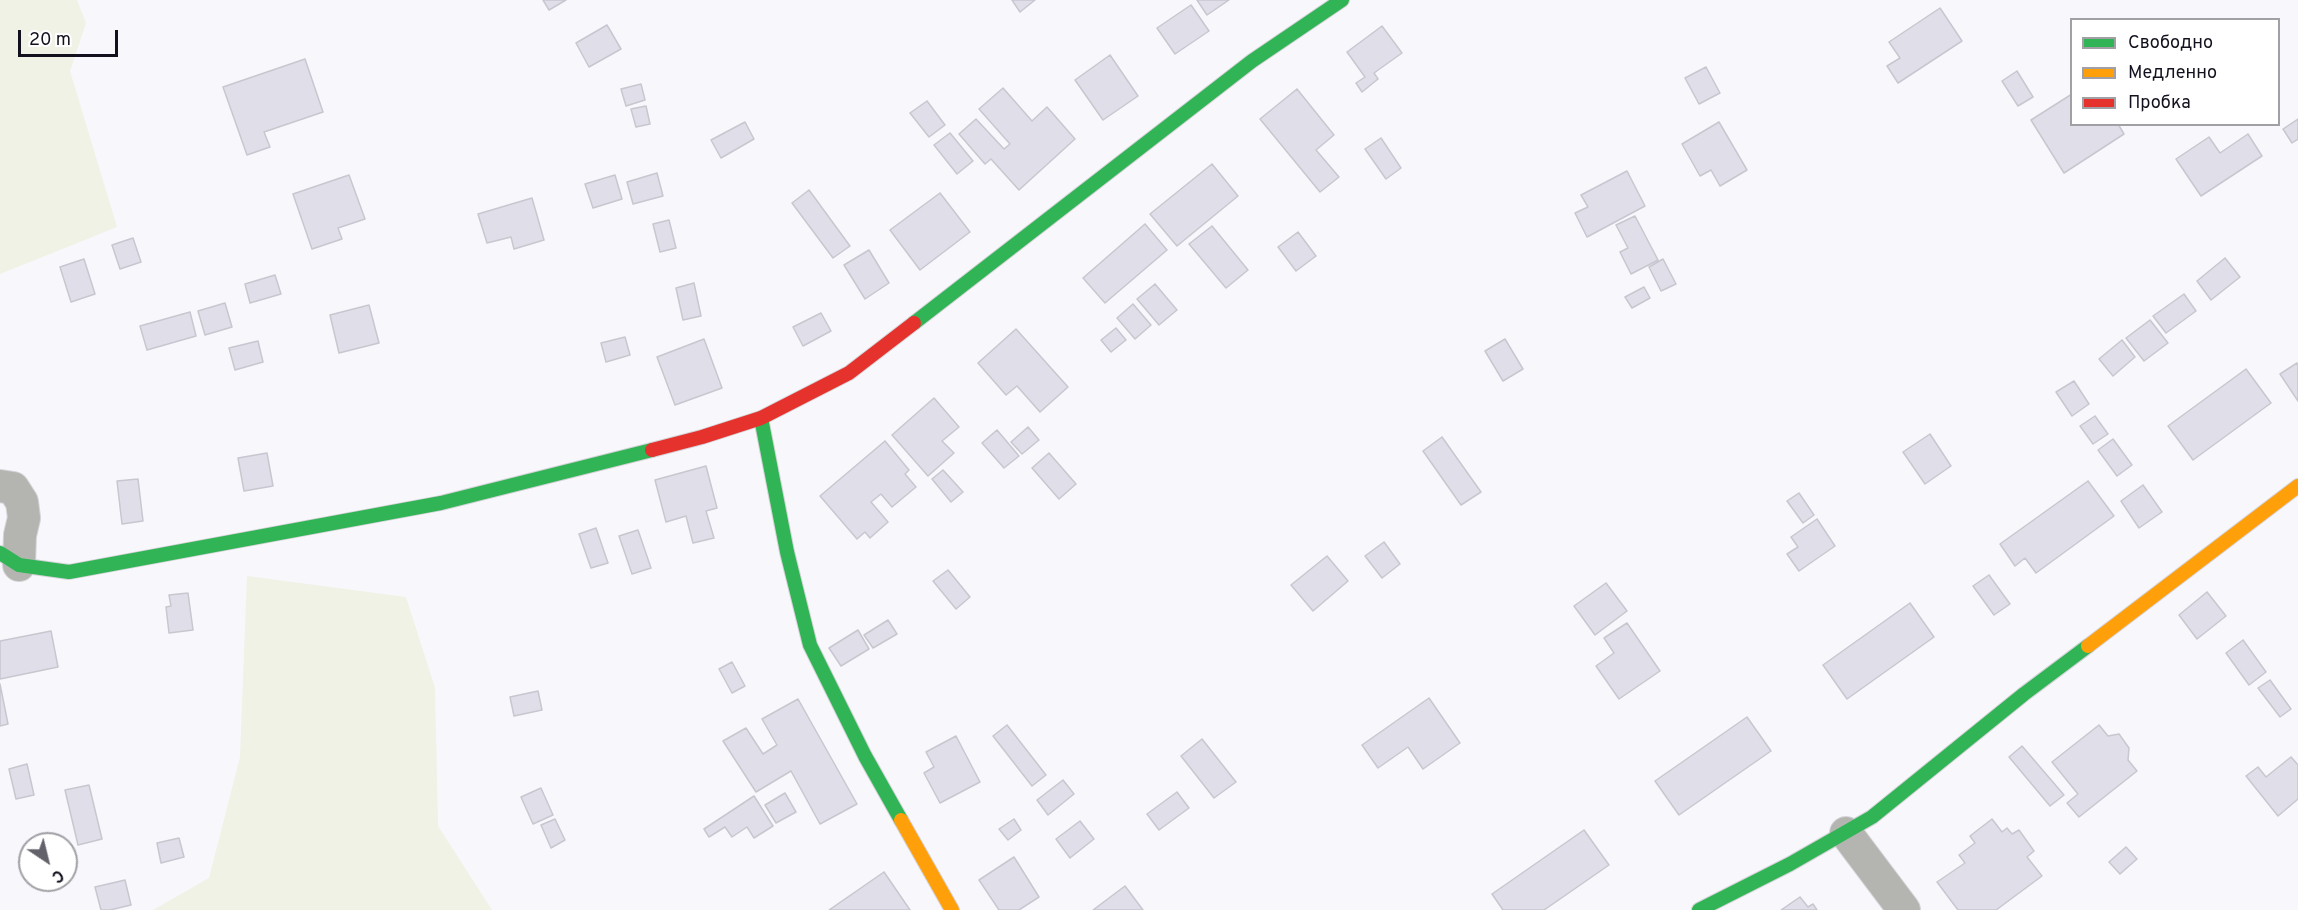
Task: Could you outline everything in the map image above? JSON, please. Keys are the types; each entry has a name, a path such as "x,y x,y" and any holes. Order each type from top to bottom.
{"street":[{"path":"0,486 13,488 22,502 24,518 10,559 69,572 441,503 702,437 760,418 849,373 1252,60 1342,0"},
{"path":"760,418 780,508 787,552 810,645 865,756 952,910"},
{"path":"1699,910 1872,817 2024,694 2298,486"},
{"path":"1846,833 1904,910"}],"shaded area":[{"path":"0,0 77,0 86,23 70,71 117,227 0,274"},
{"path":"247,576 406,597 435,688 438,826 492,910 153,910 209,878 240,757"}],"building":[{"path":"543,0 566,0 549,10"},
{"path":"1012,0 1035,0 1020,12"},
{"path":"1197,0 1229,0 1207,15"},
{"path":"1191,5 1209,31 1175,54 1157,28"},
{"path":"1940,8 1962,41 1898,83 1887,66 1900,58 1889,42"},
{"path":"607,25 621,49 589,67 576,43"},
{"path":"1382,26 1402,53 1374,73 1378,79 1362,92 1356,83 1365,77 1347,52"},
{"path":"1110,55 1138,96 1103,120 1075,80"},
{"path":"305,59 323,112 264,132 270,147 247,155 223,87"},
{"path":"1706,67 1720,93 1699,104 1685,78"},
{"path":"2017,71 2033,97 2018,106 2002,81"},
{"path":"641,84 645,100 626,106 621,89"},
{"path":"1003,88 1032,121 1047,107 1075,139 1019,190 991,159 985,164 959,134 976,119 1004,149 1010,144 979,109"},
{"path":"1297,89 1334,135 1316,150 1339,177 1320,192 1260,119"},
{"path":"2070,95 2070,126 2119,126 2124,134 2064,173 2031,120"},
{"path":"927,101 945,125 929,137 910,113"},
{"path":"646,106 650,124 636,127 631,109"},
{"path":"2298,119 2298,139 2292,143 2283,129"},
{"path":"745,122 754,139 721,158 711,140"},
{"path":"1719,122 1747,170 1720,186 1711,170 1700,176 1682,144"},
{"path":"950,133 973,161 957,174 934,145"},
{"path":"2248,134 2262,156 2201,196 2176,159 2209,137 2220,153"},
{"path":"1381,138 1401,168 1386,179 1365,149"},
{"path":"1212,164 1238,196 1177,246 1150,214"},
{"path":"1627,171 1645,206 1587,237 1575,213 1588,207 1581,195"},
{"path":"657,173 663,196 633,204 627,182"},
{"path":"349,175 365,219 338,228 342,239 312,249 293,194"},
{"path":"615,175 622,199 593,208 585,184"},
{"path":"809,190 850,246 833,258 792,203"},
{"path":"940,193 970,232 920,270 890,230"},
{"path":"532,198 544,240 514,249 511,237 487,243 478,214"},
{"path":"1635,216 1658,260 1631,274 1620,252 1628,248 1616,225"},
{"path":"669,220 676,248 660,252 653,224"},
{"path":"1145,224 1167,250 1105,303 1083,278"},
{"path":"1212,226 1248,270 1226,288 1189,244"},
{"path":"1298,232 1316,256 1296,271 1278,247"},
{"path":"133,238 141,262 120,269 112,245"},
{"path":"869,250 889,283 865,299 844,265"},
{"path":"2225,258 2240,277 2211,300 2197,281"},
{"path":"84,259 95,294 71,302 60,267"},
{"path":"1663,259 1676,284 1661,291 1649,267"},
{"path":"275,275 281,294 250,303 245,284"},
{"path":"694,283 701,316 683,320 676,288"},
{"path":"1155,284 1177,310 1159,325 1137,299"},
{"path":"1644,287 1650,298 1632,308 1625,297"},
{"path":"2184,294 2196,311 2166,333 2153,316"},
{"path":"225,303 232,327 205,335 198,311"},
{"path":"1133,304 1151,325 1135,339 1117,318"},
{"path":"369,305 379,343 339,353 330,315"},
{"path":"190,312 196,336 147,350 140,326"},
{"path":"821,313 831,331 803,346 793,327"},
{"path":"2150,320 2168,343 2144,361 2126,338"},
{"path":"1116,328 1126,340 1111,352 1101,340"},
{"path":"1016,329 1068,387 1040,412 1017,386 1006,395 978,363"},
{"path":"625,337 630,355 606,362 601,343"},
{"path":"704,339 722,388 675,405 657,357"},
{"path":"1505,339 1523,369 1503,381 1485,351"},
{"path":"2122,340 2135,357 2113,376 2099,359"},
{"path":"258,341 263,362 235,370 229,348"},
{"path":"2297,363 2298,366 2298,401 2280,374"},
{"path":"2246,369 2271,403 2193,460 2168,426"},
{"path":"2074,381 2089,404 2072,416 2056,392"},
{"path":"934,398 959,427 942,441 954,453 928,476 892,435"},
{"path":"2095,416 2108,434 2093,444 2080,426"},
{"path":"1028,427 1039,440 1022,454 1011,442"},
{"path":"997,430 1019,456 1004,468 982,443"},
{"path":"1930,434 1951,466 1925,484 1903,452"},
{"path":"1442,437 1481,492 1461,505 1423,451"},
{"path":"2113,439 2132,465 2117,476 2098,450"},
{"path":"885,441 909,470 905,474 916,487 892,507 881,494 871,502 888,522 870,538 865,532 857,539 820,496"},
{"path":"267,453 273,486 244,491 238,458"},
{"path":"1049,453 1076,484 1059,499 1032,468"},
{"path":"706,466 717,508 706,511 714,538 693,543 686,516 666,522 655,480"},
{"path":"943,470 963,492 951,502 932,479"},
{"path":"138,479 143,521 122,524 117,481"},
{"path":"2088,481 2114,516 2036,573 2025,558 2015,566 2000,544"},
{"path":"2143,485 2162,512 2139,528 2121,501"},
{"path":"1799,493 1814,515 1803,523 1787,501"},
{"path":"1817,519 1835,546 1799,571 1787,554 1798,547 1791,537"},
{"path":"596,528 608,563 591,568 579,534"},
{"path":"638,530 651,568 632,574 619,536"},
{"path":"1384,542 1400,564 1382,578 1365,556"},
{"path":"1327,556 1348,581 1313,611 1291,585"},
{"path":"948,570 970,597 956,609 933,581"},
{"path":"1989,575 2010,604 1994,615 1973,586"},
{"path":"1606,583 1627,611 1595,635 1574,606"},
{"path":"2207,592 2226,616 2197,639 2179,615"},
{"path":"188,593 193,630 169,633 166,607 171,606 169,595"},
{"path":"1910,603 1934,637 1847,699 1823,665"},
{"path":"888,620 897,634 873,648 864,635"},
{"path":"1627,623 1660,671 1619,699 1596,666 1614,653 1604,638"},
{"path":"858,630 869,649 841,666 829,648"},
{"path":"51,631 58,667 0,679 0,641"},
{"path":"2243,640 2266,672 2249,685 2226,653"},
{"path":"732,662 745,686 732,693 719,669"},
{"path":"2270,680 2291,709 2280,717 2258,688"},
{"path":"0,684 8,724 0,726"},
{"path":"538,691 542,710 514,716 510,697"},
{"path":"1429,698 1460,743 1423,769 1408,747 1378,768 1362,745"},
{"path":"798,699 857,804 820,824 791,771 756,792 723,741 746,728 763,754 777,745 762,719"},
{"path":"1747,717 1771,751 1679,815 1655,781"},
{"path":"1007,725 1046,775 1032,786 993,736"},
{"path":"2099,725 2108,736 2119,734 2129,748 2128,760 2137,771 2079,817 2067,803 2078,794 2052,762"},
{"path":"956,736 980,782 940,803 924,773 934,767 926,752"},
{"path":"1202,739 1236,782 1214,798 1181,756"},
{"path":"2022,746 2064,795 2050,806 2009,757"},
{"path":"2291,757 2298,765 2298,799 2278,816 2246,776 2258,767 2266,777"},
{"path":"27,764 34,795 16,799 9,769"},
{"path":"1063,780 1074,794 1048,815 1037,800"},
{"path":"89,785 102,839 78,845 78,832 75,832 65,790"},
{"path":"541,788 553,815 533,824 521,797"},
{"path":"1177,792 1189,808 1159,830 1147,814"},
{"path":"785,793 796,812 776,823 765,805"},
{"path":"754,796 773,826 754,838 747,827 732,837 725,827 709,837 704,829"},
{"path":"555,819 565,840 551,848 541,825"},
{"path":"1014,819 1021,830 1008,840 999,829"},
{"path":"1992,819 2002,832 2007,828 2012,834 2019,830 2034,851 2027,857 2042,876 1996,910 1958,910 1937,882 1965,863 1959,855 1975,843 1970,836"},
{"path":"1080,821 1094,839 1070,858 1056,839"},
{"path":"1584,830 1609,865 1544,910 1503,910 1492,894"},
{"path":"179,838 184,857 161,863 157,843"},
{"path":"2126,847 2137,859 2120,874 2109,862"},
{"path":"1014,857 1039,897 1019,910 999,910 979,880"},
{"path":"884,872 910,910 829,910"},
{"path":"125,880 131,905 101,910 95,887"},
{"path":"1125,886 1143,910 1093,910"},
{"path":"1800,897 1808,907 1813,904 1817,910 1781,910"}],"traffic: fast":[{"path":"914,323 1252,61 1342,0"},
{"path":"761,418 787,552 810,645 865,756 901,820"},
{"path":"0,553 19,565 69,572 441,503 652,450"},
{"path":"1699,910 1790,864 1872,817 2024,694 2088,646"}],"traffic: slow":[{"path":"2088,646 2298,486"},
{"path":"901,820 952,910"}],"traffic: jam":[{"path":"652,450 761,418 849,373 914,323"}]}
